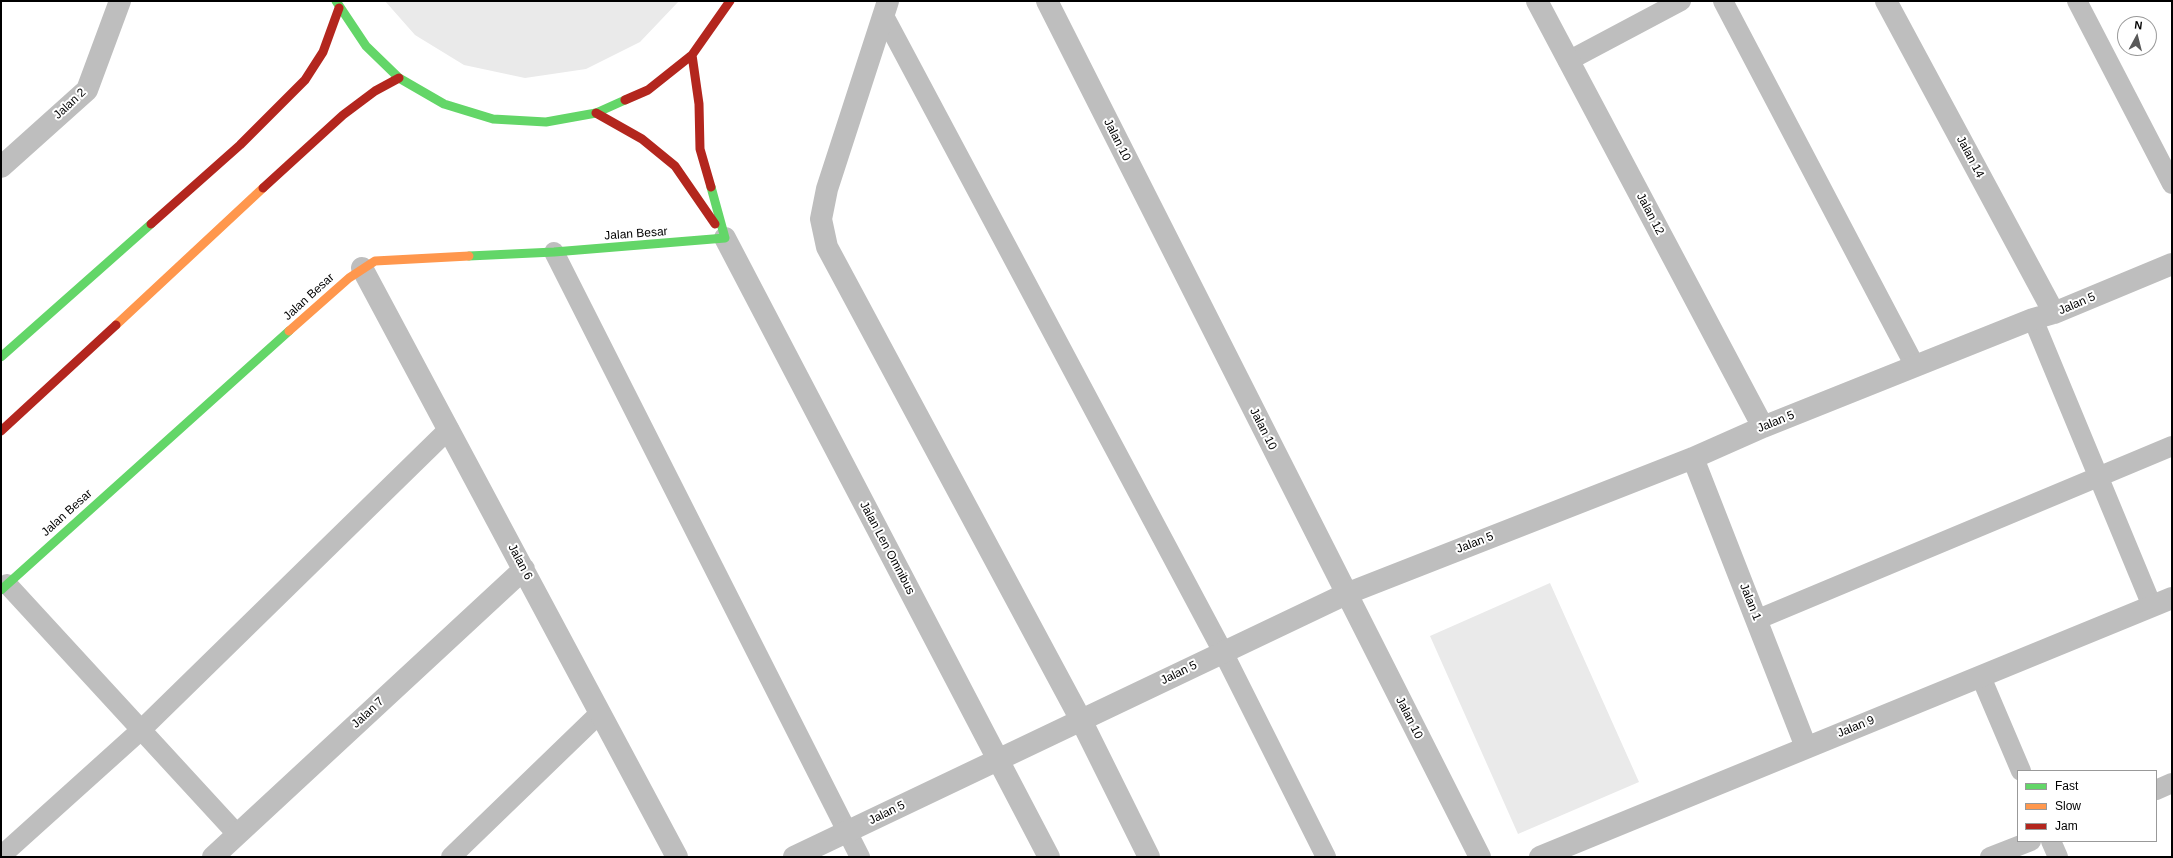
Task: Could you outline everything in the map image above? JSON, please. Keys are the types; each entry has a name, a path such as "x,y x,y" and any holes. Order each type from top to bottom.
{"main road":[{"path":"338,4 366,46 399,78 444,104 493,119 546,122 596,113 648,90 692,55 730,1"},
{"path":"1,357 240,145 305,80 323,52 338,4"},
{"name":"Jalan Len Omnibus","path":"692,55 699,104 700,149 725,238"},
{"path":"1,431 343,114 375,91 399,78"},
{"name":"Jalan Len Omnibus","path":"596,113 642,139 675,166 725,238"},
{"name":"Jalan Besar","path":"4,587 188,421 362,268 375,262 389,259 554,252 725,238"}],"street":[{"name":"Jalan 2","path":"2,164 87,90 120,1"},
{"name":"Jalan 10","path":"1047,1 1480,857"},
{"name":"Jalan 12","path":"1538,1 1568,61 1763,427"},
{"name":"Jalan 14","path":"1886,1 2054,313"},
{"path":"886,9 827,189 821,219 827,247 1081,720 1149,857"},
{"name":"Jalan Len Omnibus","path":"725,238 1049,857"},
{"name":"Jalan 5","path":"794,857 1346,594 1692,458 1763,427 2033,319 2054,313 2172,264"},
{"name":"Jalan 6","path":"362,268 677,857"},
{"name":"Jalan 1","path":"1692,458 1806,747"},
{"name":"Jalan 7","path":"213,857 524,569"},
{"name":"Jalan 9","path":"1540,857 2172,598"}],"lane":[{"path":"1568,61 1680,1"},
{"path":"1723,1 1915,366"},
{"path":"2078,1 2172,184"},
{"path":"886,9 1223,652 1326,857"},
{"path":"554,252 860,857"},
{"path":"2033,319 2152,606"},
{"path":"1,856 141,730 449,430"},
{"path":"1756,620 2099,478 2172,446"},
{"path":"4,587 141,730 237,834"},
{"path":"1981,677 2021,770"},
{"path":"451,857 600,712"},
{"path":"2157,790 2172,784"},
{"path":"1990,857 2028,842"},
{"path":"2051,842 2058,857"}],"shaded area":[{"path":"385,1 679,1 640,42 586,69 525,78 464,65 415,35"},
{"path":"1550,583 1639,782 1518,834 1430,636"}],"traffic: fast":[{"path":"336,1 366,46 399,78 444,104 493,119 546,122 596,113 625,100"},
{"path":"711,187 725,238"},
{"path":"1,357 151,224"},
{"path":"469,256 554,252 725,238"},
{"path":"1,590 289,331"}],"traffic: slow":[{"path":"116,325 263,188"},
{"path":"289,331 349,278 375,261 469,256"}],"traffic: jam":[{"path":"625,100 648,90 692,55 730,1"},
{"path":"151,224 240,145 305,80 323,52 339,8"},
{"path":"692,55 699,104 700,149 711,187"},
{"path":"263,188 343,115 375,91 399,78"},
{"path":"596,113 642,139 675,166 715,224"},
{"path":"1,431 116,325"}]}
